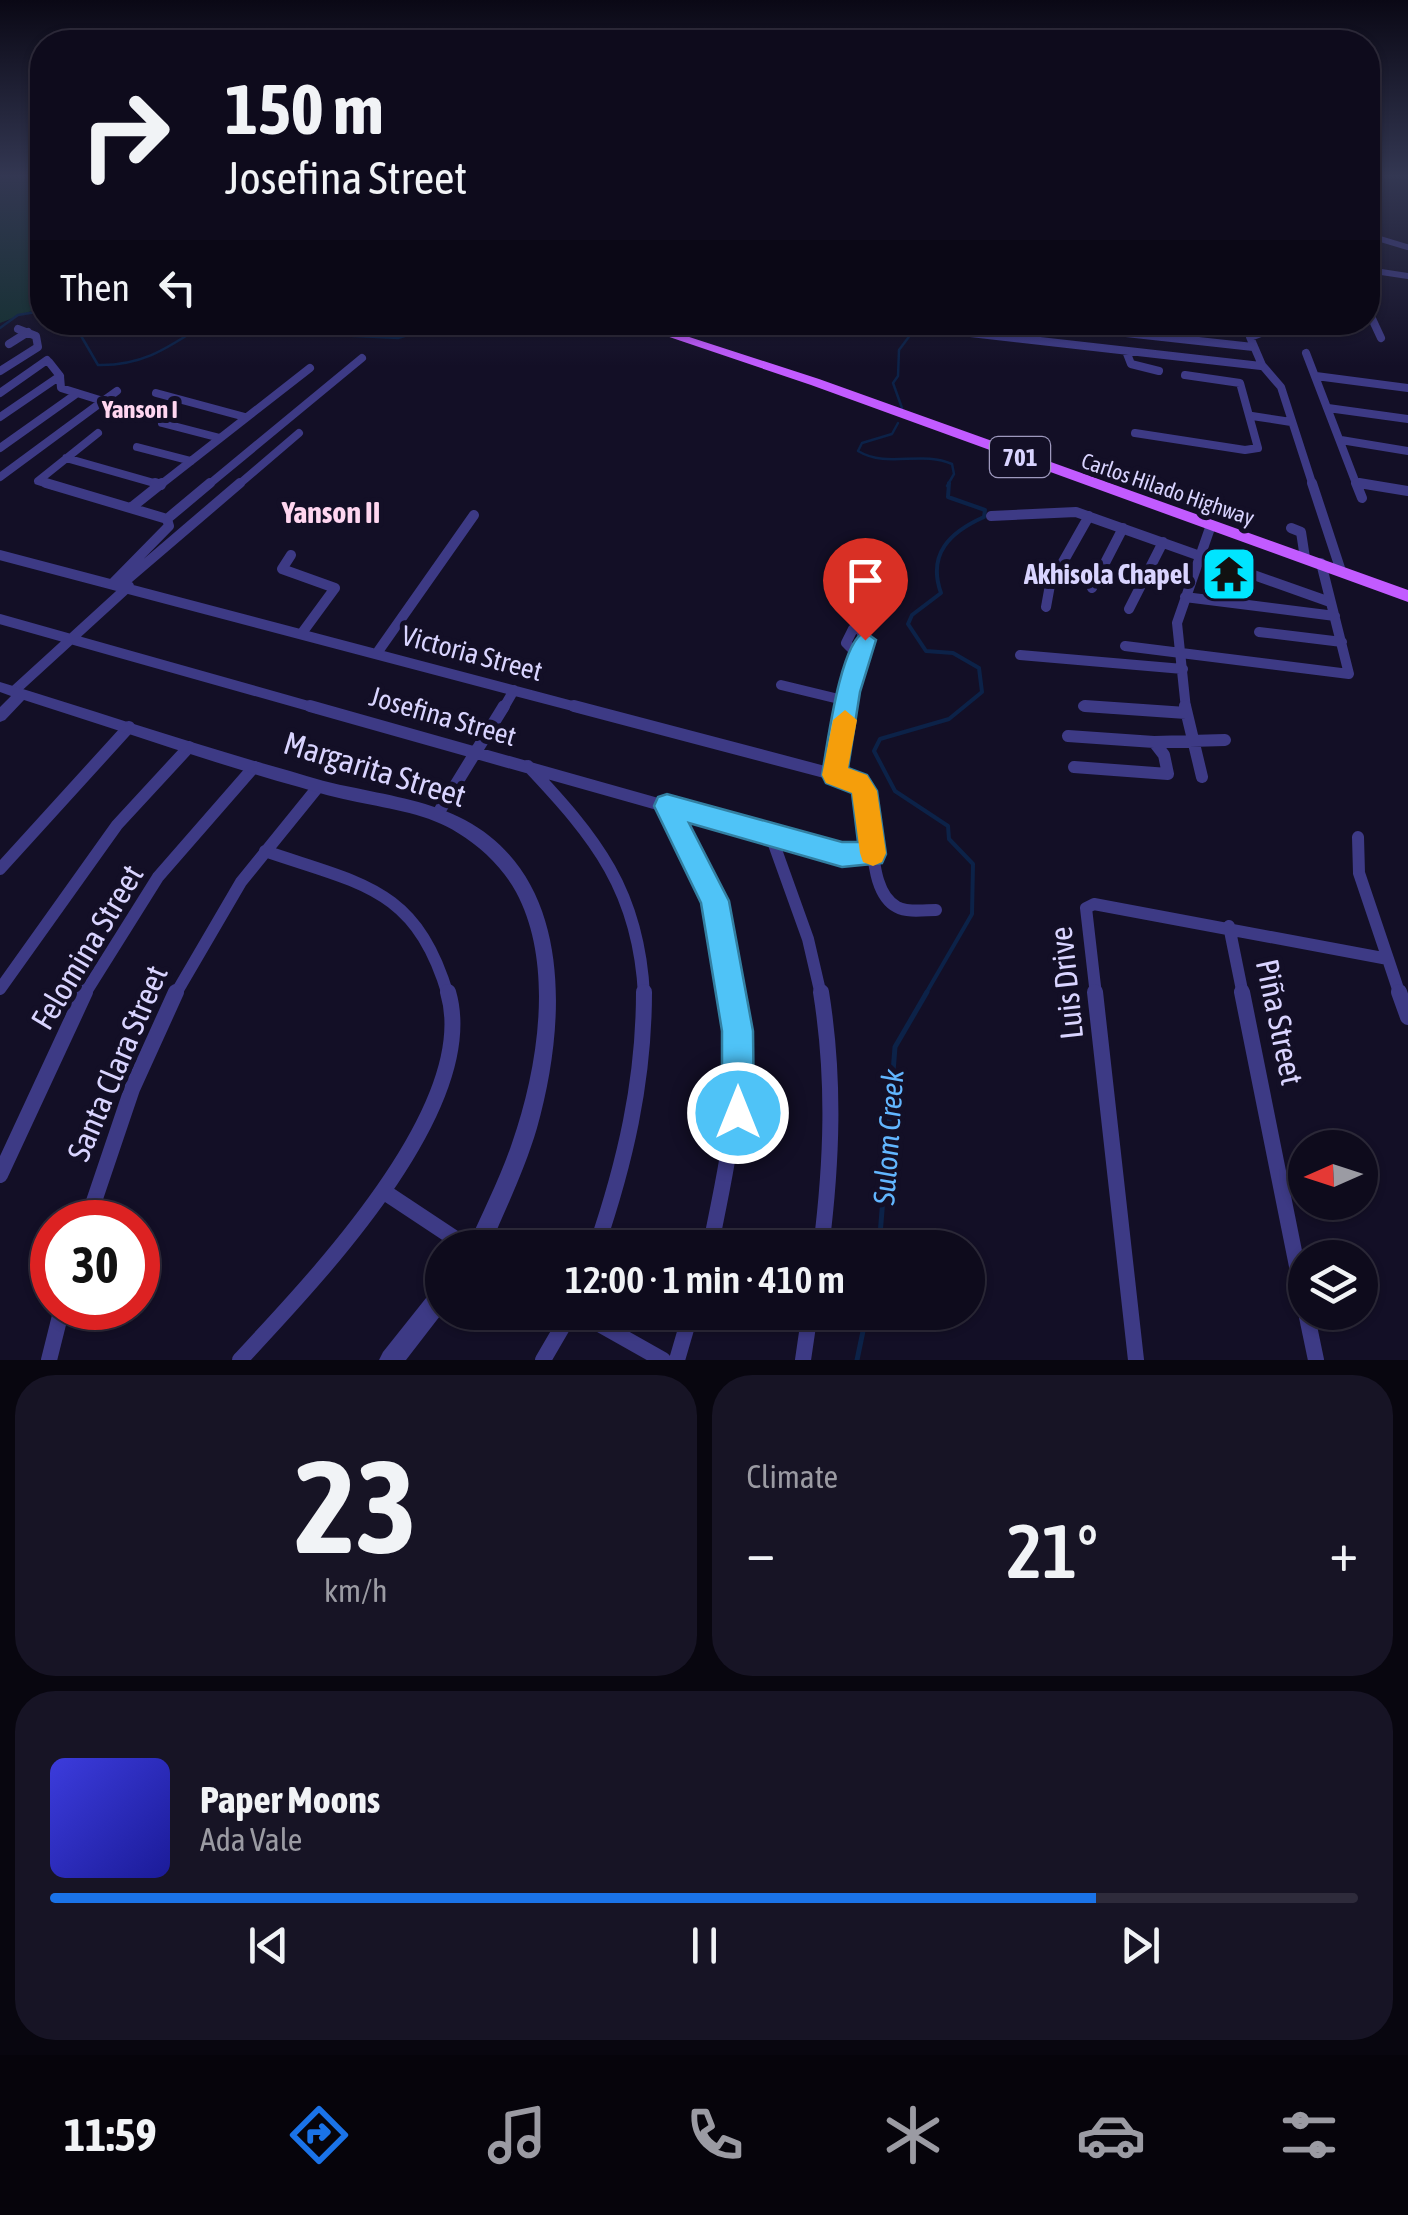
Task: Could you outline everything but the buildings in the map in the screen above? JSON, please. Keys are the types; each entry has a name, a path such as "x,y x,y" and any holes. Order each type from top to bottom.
{"main road":[{"name":"Carlos Hilado Highway","path":"670,335 815,382 1408,596"}],"street":[{"path":"1380,239 1407,247"},
{"path":"1380,272 1408,276"},
{"path":"8,344 24,331 30,334"},
{"path":"34,335 38,348 60,376 61,388 103,402"},
{"path":"990,335 1261,366"},
{"path":"1144,335 1253,347"},
{"path":"1252,335 1261,366 1279,384 1341,571"},
{"path":"0,371 38,348"},
{"path":"1126,350 1131,364 1159,371"},
{"path":"1306,353 1362,498"},
{"path":"167,519 362,358"},
{"path":"0,393 49,362"},
{"path":"132,507 310,368"},
{"path":"1135,433 1258,448 1252,416 1238,382 1185,374"},
{"path":"0,416 60,376"},
{"path":"1316,376 1408,388"},
{"path":"0,477 117,391"},
{"path":"156,393 246,417"},
{"path":"0,448 76,394"},
{"path":"1328,408 1408,419"},
{"path":"1252,416 1291,422"},
{"path":"162,423 220,438"},
{"path":"98,433 42,474 39,484 167,519"},
{"path":"122,584 299,433"},
{"path":"1341,440 1408,451"},
{"path":"137,446 191,461"},
{"path":"66,458 161,484"},
{"path":"1357,483 1408,490"},
{"path":"991,516 1064,511 1089,516 1330,602"},
{"path":"377,653 474,515"},
{"path":"1046,607 1050,585 1089,516"},
{"path":"0,716 12,690 69,640 122,584 169,526 167,519"},
{"path":"1202,778 1186,713 1177,620 1211,525"},
{"path":"1092,588 1123,528"},
{"path":"1291,528 1302,533 1305,558"},
{"path":"1129,610 1163,542"},
{"path":"291,554 282,568 335,588 302,633"},
{"name":"Victoria Street","path":"0,555 122,584 835,775"},
{"path":"1124,646 1348,674 1321,563"},
{"path":"1185,597 1334,616"},
{"name":"Josefina Street","path":"0,619 476,749 771,836 842,854 873,854"},
{"path":"1260,632 1342,642"},
{"path":"1020,656 1183,670"},
{"path":"860,658 847,702 835,775 858,782 864,791 873,854 895,906 936,910"},
{"path":"782,685 847,702"},
{"name":"Margarita Street","path":"12,690 318,787 438,815 482,840 510,869 536,920 548,976 546,1042 526,1132 485,1230"},
{"path":"438,815 514,690"},
{"path":"1084,706 1186,713"},
{"path":"0,869 129,727"},
{"path":"1068,736 1154,742 1224,740"},
{"path":"1074,768 1168,774 1164,755 1154,742"},
{"path":"0,989 117,825 190,748"},
{"path":"528,766 595,840 624,900 637,940 644,988 643,1086 616,1196 603,1230"},
{"name":"Felomina Street","path":"0,1175 80,1005 156,879 254,767"},
{"name":"Santa Clara Street","path":"95,1200 158,1026 184,975 265,851 318,787"},
{"path":"667,806 715,901 738,1031 738,1113 714,1230"},
{"path":"771,836 803,911 828,1028 833,1135 822,1230"},
{"path":"1358,837 1359,873 1408,1017"},
{"path":"240,1360 386,1192 432,1102 454,1028 446,972 408,912 372,889 265,851"},
{"name":"Luis Drive","path":"1136,1360 1086,908 1094,904 1229,926 1388,959"},
{"name":"Piña Street","path":"1229,926 1292,1240"},
{"path":"386,1192 442,1230"},
{"path":"391,1360 425,1317"},
{"path":"48,1360 56,1330"},
{"path":"543,1360 563,1330"},
{"path":"608,1330 663,1360"},
{"path":"678,1360 687,1330"},
{"path":"803,1360 807,1330"},
{"name":"Piña Street","path":"1310,1330 1316,1360"}],"green space":[{"path":"0,238 30,238 30,312 0,323"}],"waterway":[{"path":"0,328 18,315 30,313"},
{"path":"81,335 98,365 143,358 187,335"},
{"path":"335,335 408,335"},
{"name":"Sulom Creek","path":"902,408 893,383 898,376 899,350 910,335"},
{"name":"Sulom Creek","path":"898,423 892,434 862,443 858,451 881,459 928,459 952,464 954,474 947,486"},
{"name":"Sulom Creek","path":"925,995 972,914 973,864 949,839 948,826 895,791 874,751 880,739 949,719 982,692 979,668 953,653 926,651 908,624 912,615 941,593 937,567 944,546 984,517 985,510 948,497 949,483"},
{"name":"Sulom Creek","path":"880,1230 895,1047 927,992"},
{"name":"Sulom Creek","path":"857,1360 863,1330"}],"slow traffic":[{"path":"845,720 835,775 858,782 864,791 873,853"}],"place":[{"name":"Akhisola Chapel","path":"1229,574"}],"district":[{"name":"Yanson I","path":"140,409"},
{"name":"Yanson II","path":"331,512"}],"route":[{"path":"738,1113 738,1031 715,901 667,806 842,854 873,854 864,791 858,782 835,775 848,692 865,640"}]}
